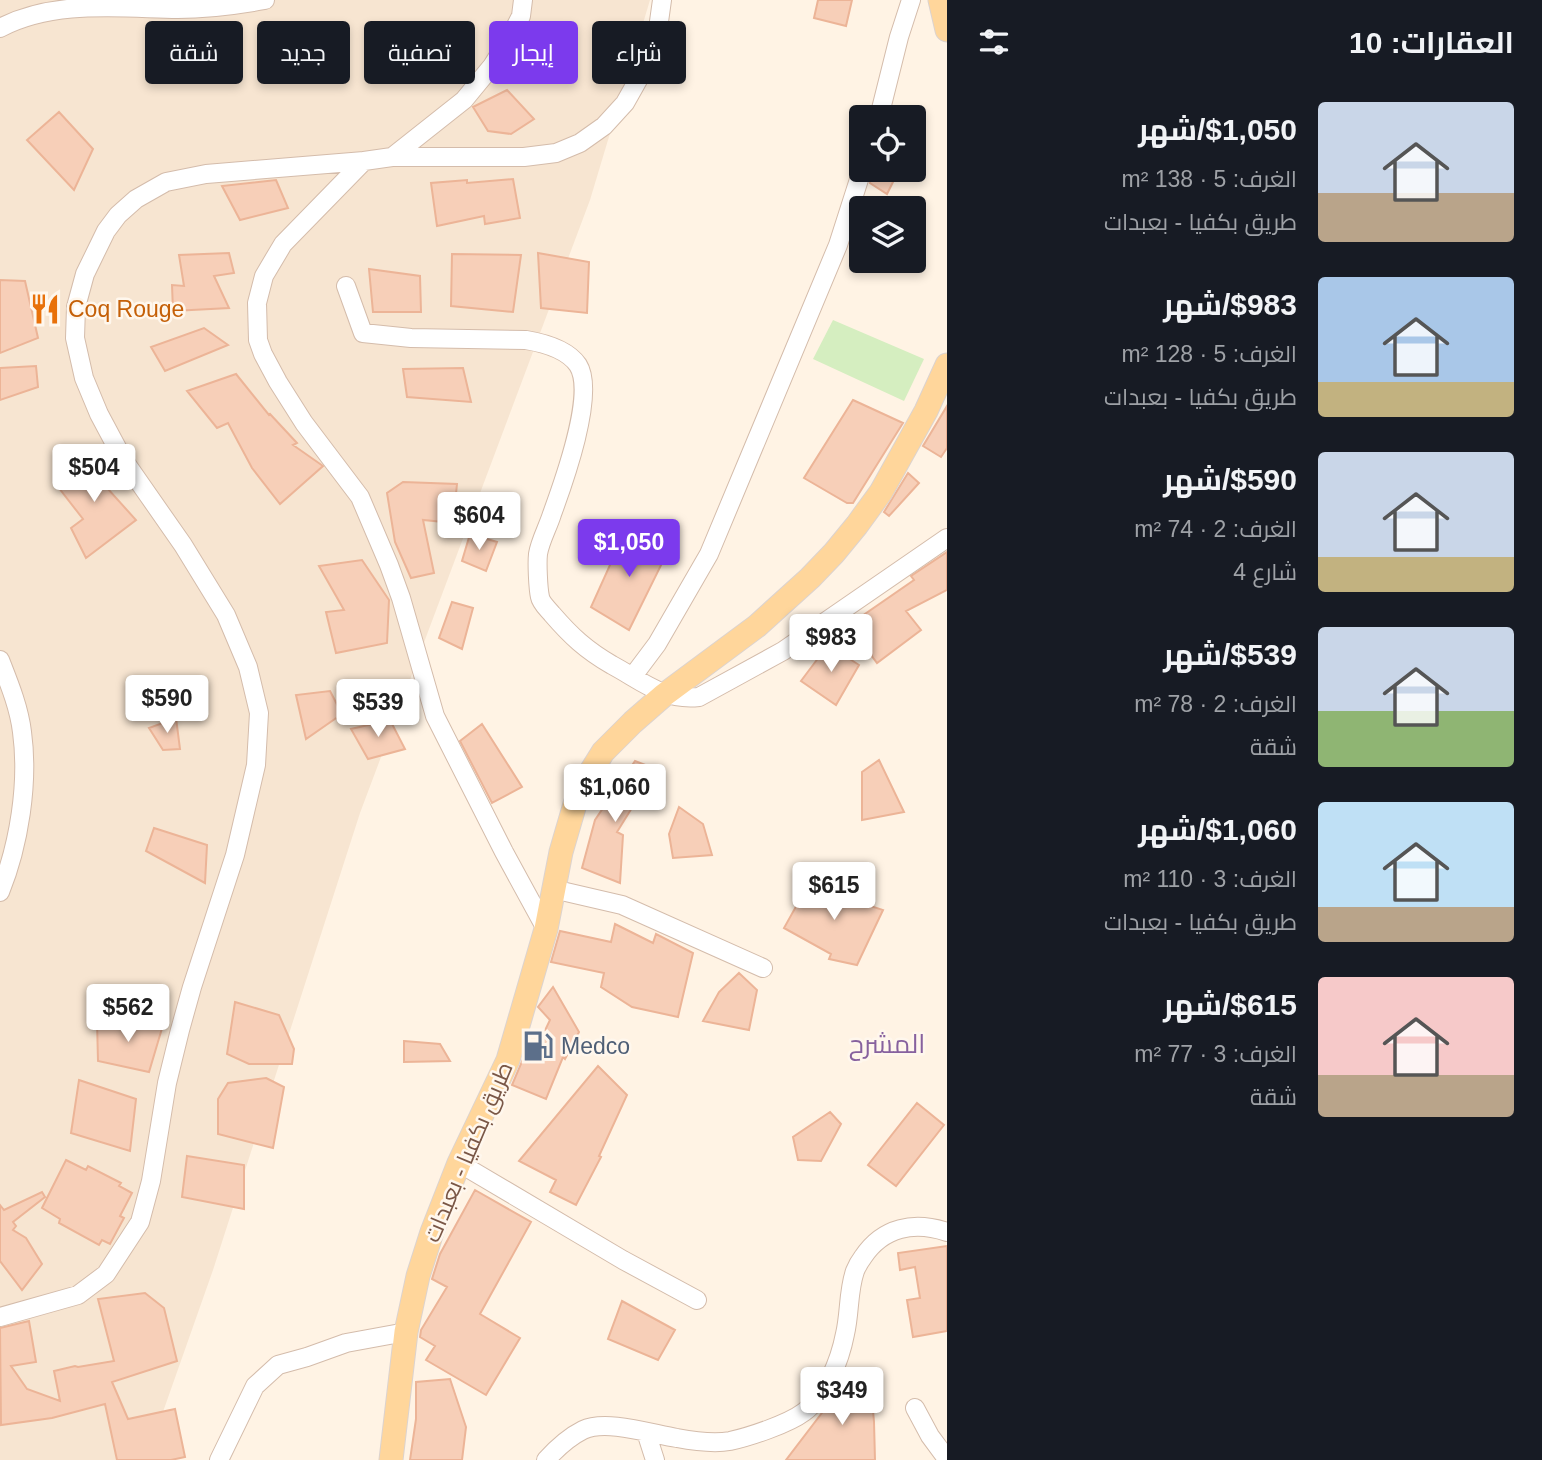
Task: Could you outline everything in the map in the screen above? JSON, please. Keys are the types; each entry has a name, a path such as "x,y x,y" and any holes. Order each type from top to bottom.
{"main road":[{"path":"940,0 947,30"},
{"name":"طريق بكفيا - بعبدات","path":"391,1460 406,1332 421,1265 459,1163 508,1060 546,929 561,852 575,804 590,773 603,752 633,722 664,695 757,625 834,553 881,492 926,411 947,365"}],"street":[{"path":"0,28 40,7 70,3 181,9 265,0"},
{"path":"392,157 464,100 492,66 509,39 521,16 523,0"},
{"path":"0,1317 78,1295 106,1274 140,1222 180,1030 235,855 256,765 258,713 248,667 232,627 183,545 123,459 99,414 84,377 75,338 76,307 85,274 106,232 118,215 136,199 166,182 206,174 392,157 524,157 556,153 580,143 604,126 625,103 643,72 657,36 662,0"},
{"path":"882,105 911,0"},
{"path":"364,161 301,224 274,258 264,276 257,303 258,340 278,382 304,423 360,497 401,598 435,716 546,929"},
{"path":"633,677 657,644 709,554 838,245 858,182"},
{"path":"346,286 363,334 411,338 526,340 559,350 576,363 582,378 581,413 565,479 538,553 540,599 571,636 601,659 664,695 685,699 699,697 783,651 947,538"},
{"path":"0,660 12,690 22,732 24,767 16,841 0,892"},
{"path":"553,889 622,905 763,968"},
{"path":"459,1163 623,1260 697,1300"},
{"path":"546,1460 584,1429 612,1427 703,1441 728,1442 781,1424 804,1412 821,1393 833,1373 846,1333 849,1297 856,1269 871,1245 884,1234 919,1226 947,1232"},
{"path":"219,1460 255,1386 278,1365 346,1343 406,1332"},
{"path":"915,1408 930,1436 947,1459"},
{"path":"646,1432 655,1460"}],"shaded area":[{"path":"0,0 650,0 644,21 592,21 592,84 625,84 590,200 360,813 213,1270 146,1460 0,1460"}],"green space":[{"path":"833,320 924,359 904,401 813,359"}],"building":[{"path":"818,0 852,0 846,26 814,18"},
{"path":"507,90 534,119 511,134 488,131 473,107"},
{"path":"59,112 93,149 74,190 27,140"},
{"path":"513,179 520,218 485,224 484,216 437,226 431,183"},
{"path":"276,180 288,208 240,220 222,186"},
{"path":"870,182 893,182 887,194"},
{"path":"229,253 234,273 214,276 229,308 173,311 172,285 184,286 179,255"},
{"path":"538,253 589,262 587,313 541,308"},
{"path":"452,254 521,255 513,312 451,306"},
{"path":"369,269 420,276 421,312 373,312"},
{"path":"0,280 25,281 38,338 0,353"},
{"path":"204,328 228,345 165,371 151,347"},
{"path":"36,366 38,387 0,400 0,368"},
{"path":"463,368 471,402 407,397 403,369"},
{"path":"236,374 269,415 297,443 293,445 323,466 280,504 252,468 228,423 217,428 187,391"},
{"path":"853,400 903,423 853,503 847,503 804,478"},
{"path":"947,406 947,448 941,457 923,446"},
{"path":"96,452 118,480 107,488 136,520 86,558 71,528 83,519 55,483"},
{"path":"908,473 919,483 889,516 884,512"},
{"path":"403,482 457,484 453,523 423,520 434,573 411,578 395,542 387,493"},
{"path":"470,534 497,542 486,571 462,561"},
{"path":"624,534 670,547 629,630 591,607"},
{"path":"947,552 947,590 906,611 921,630 877,663 849,625 914,580 911,576"},
{"path":"362,560 389,600 387,643 336,653 326,612 344,610 319,566"},
{"path":"452,602 473,608 462,649 439,638"},
{"path":"828,645 859,665 836,705 801,681"},
{"path":"330,691 342,714 306,739 296,695"},
{"path":"176,718 180,749 163,750 149,728"},
{"path":"390,720 405,749 368,759 351,729"},
{"path":"482,724 522,787 492,803 460,741"},
{"path":"879,760 904,812 862,820 862,772"},
{"path":"635,761 656,769 617,832 623,835 620,883 582,868 595,820"},
{"path":"679,807 703,824 712,855 673,858 669,834"},
{"path":"154,828 207,845 205,883 146,851"},
{"path":"813,876 840,891 837,895 883,910 857,965 829,959 831,954 784,928"},
{"path":"615,924 653,943 656,934 693,953 678,1017 632,1007 601,987 604,973 551,962 560,931 611,942"},
{"path":"739,973 757,990 749,1030 703,1021 719,992"},
{"path":"553,987 579,1032 565,1059 563,1057 546,1099 512,1085 523,1059 530,1062 550,1020 538,1007"},
{"path":"235,1002 279,1015 294,1049 292,1064 249,1064 227,1054"},
{"path":"97,1021 163,1025 149,1072 98,1061"},
{"path":"404,1041 440,1044 450,1061 404,1062"},
{"path":"598,1066 627,1095 599,1156 601,1157 576,1205 550,1192 556,1180 519,1161"},
{"path":"266,1078 284,1087 273,1148 218,1134 218,1099 228,1083"},
{"path":"79,1080 136,1099 130,1151 71,1133"},
{"path":"917,1103 944,1125 896,1186 868,1165"},
{"path":"830,1112 841,1124 821,1161 798,1160 793,1137"},
{"path":"187,1156 244,1165 244,1209 182,1197"},
{"path":"66,1160 86,1170 88,1166 121,1183 119,1186 132,1193 120,1216 124,1218 110,1244 102,1240 99,1245 59,1223 60,1219 42,1208"},
{"path":"475,1190 531,1222 480,1314 520,1338 486,1395 426,1360 435,1346 420,1337 421,1330 447,1287 432,1279 440,1254"},
{"path":"42,1192 45,1197 13,1222 16,1226 13,1230 26,1238 42,1264 22,1290 0,1261 0,1205 4,1210"},
{"path":"947,1246 947,1331 913,1337 907,1300 920,1298 915,1267 900,1270 898,1253"},
{"path":"145,1293 164,1308 177,1361 112,1382 128,1419 175,1409 185,1457 171,1460 117,1460 105,1404 52,1418 1,1425 0,1328 29,1321 36,1362 11,1366 27,1389 60,1401 54,1371 114,1361 98,1299"},
{"path":"622,1301 675,1330 658,1360 608,1339"},
{"path":"870,1375 875,1460 786,1460 844,1384"},
{"path":"450,1379 466,1427 462,1460 410,1460 416,1419 416,1382"}],"place":[{"name":"Coq Rouge","path":"45,309"},
{"name":"Medco","path":"538,1046"}],"district":[{"name":"المشرح","path":"887,1044"}]}
